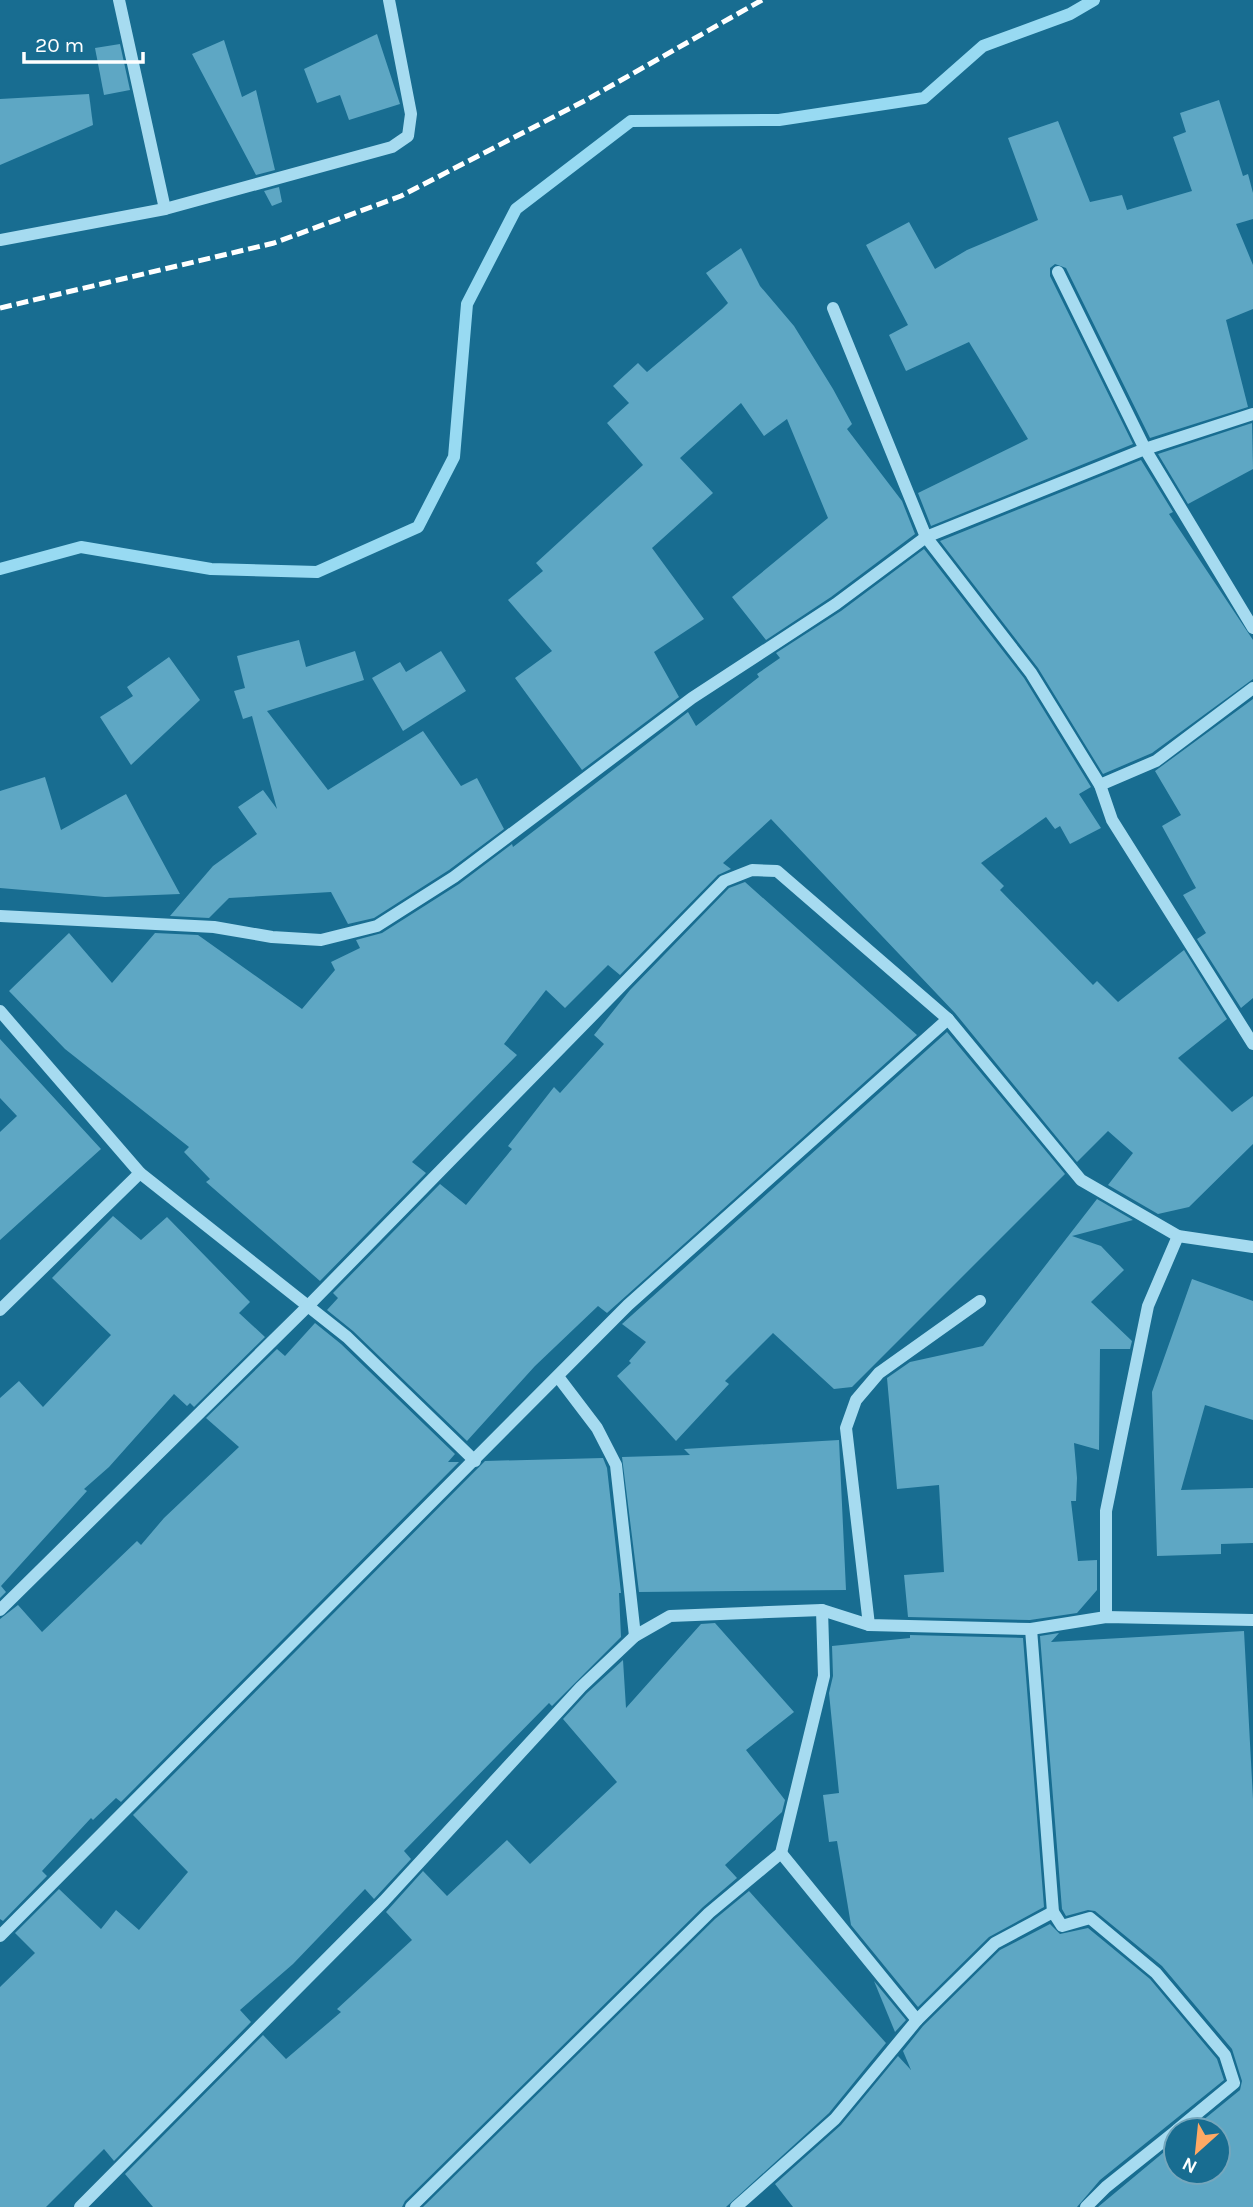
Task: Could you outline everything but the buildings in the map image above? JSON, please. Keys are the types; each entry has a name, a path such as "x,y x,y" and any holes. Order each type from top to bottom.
{"street":[{"path":"119,0 164,209"},
{"path":"0,240 164,209 392,147 408,136 411,114 389,0"},
{"path":"1058,272 1145,449 1253,628"},
{"path":"833,308 926,537 1031,673 1100,785 1112,820 1253,1044"},
{"path":"0,916 214,927 272,937 321,940 377,926 454,877 692,698 836,604 926,537 1145,449 1253,414"},
{"path":"1100,785 1156,761 1253,688"},
{"path":"0,1610 307,1306 724,881 752,870 777,871 948,1019 1081,1180 1178,1236 1253,1247"},
{"path":"0,1011 140,1172 347,1337 474,1461"},
{"path":"0,1936 559,1378 628,1305 948,1019"},
{"path":"0,1310 140,1172"},
{"path":"1106,1617 1108,1498 1148,1306 1178,1236"},
{"path":"869,1625 846,1428 856,1400 879,1373 980,1301"},
{"path":"559,1378 597,1428 616,1465 635,1636"},
{"path":"80,2207 384,1901 581,1687 635,1636 670,1616 822,1611 869,1625 1031,1629 1106,1617 1253,1620"},
{"path":"411,2207 709,1913 781,1853 824,1676 822,1611"},
{"path":"1031,1629 1053,1912 1062,1926 1090,1917 1116,1936 1156,1973 1225,2055 1234,2083 1194,2116"},
{"path":"781,1853 917,2020"},
{"path":"736,2207 835,2119 917,2020 995,1943 1053,1912"},
{"path":"1086,2207 1162,2143"}],"waterway":[{"path":"0,569 81,547 211,569 317,572 418,527 454,457 467,304 516,209 631,121 779,120 924,98 983,46 1070,14 1094,0"}],"railway":[{"path":"0,308 274,243 401,196 588,99 762,0"}]}
